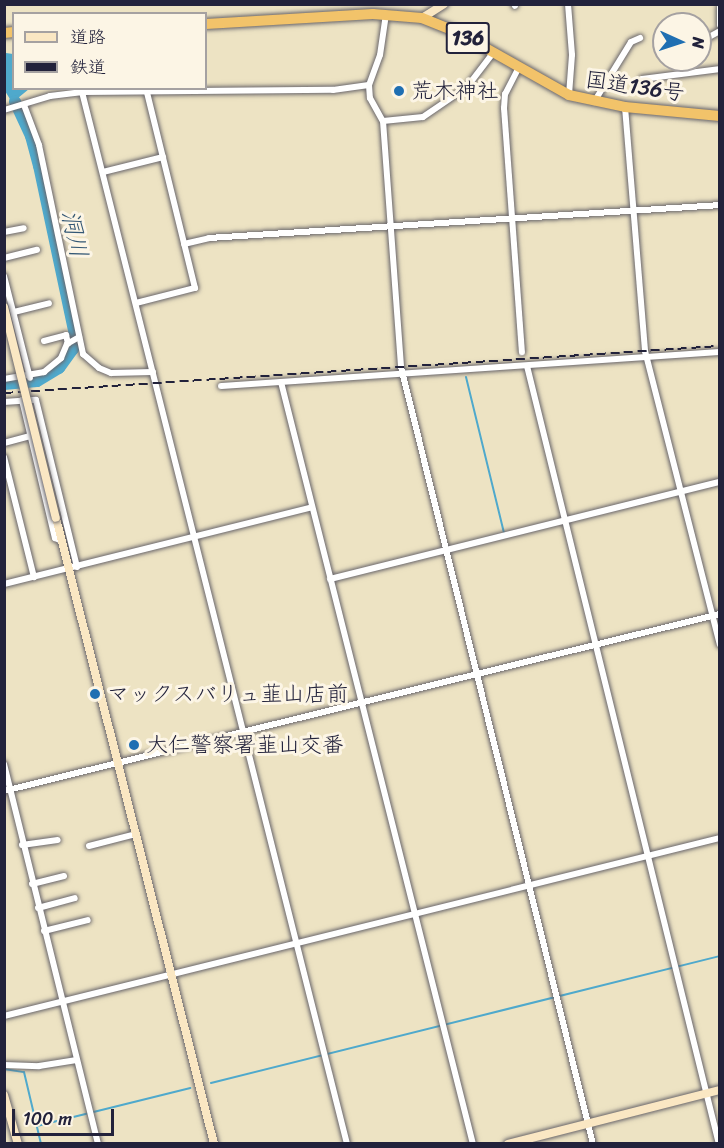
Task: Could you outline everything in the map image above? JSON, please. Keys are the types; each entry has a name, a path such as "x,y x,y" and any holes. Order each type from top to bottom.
{"highway":[{"name":"国道136号","path":"207,24 386,14 422,18 452,29 518,69 569,95 625,107 720,116"}],"street":[{"path":"422,18 444,4"},
{"path":"568,4 572,55 569,95"},
{"path":"720,7 720,25"},
{"path":"386,14 380,55 369,85 370,98 383,121 402,374 531,885 593,1143"},
{"path":"594,102 631,42 640,38"},
{"path":"383,121 423,117 470,85 493,53"},
{"path":"518,69 504,100 522,352"},
{"path":"642,79 720,69"},
{"path":"4,111 13,111 23,105 50,96 82,90 147,92 333,90 369,85"},
{"path":"82,90 347,1143"},
{"path":"136,303 195,288 147,92"},
{"path":"23,105 39,145 83,354 104,371 153,372"},
{"path":"625,107 647,357 716,615 720,645"},
{"path":"103,172 163,157"},
{"path":"184,244 209,238 720,205"},
{"path":"4,232 24,228"},
{"path":"4,258 37,250"},
{"path":"4,276 30,378"},
{"path":"14,312 49,303"},
{"path":"4,307 62,541 73,568"},
{"path":"44,341 66,335 69,343"},
{"path":"4,379 30,378 56,364 69,343 79,337"},
{"path":"221,386 720,352"},
{"path":"527,366 719,1143"},
{"path":"281,382 473,1143"},
{"path":"22,400 55,538 62,541"},
{"path":"4,402 36,400 118,764 214,1143"},
{"path":"4,443 31,436"},
{"path":"4,457 34,577"},
{"path":"330,579 720,482"},
{"path":"4,584 312,507"},
{"path":"4,791 716,615"},
{"path":"4,764 12,790 22,845 98,1143"},
{"path":"89,846 136,834"},
{"path":"4,1016 720,838"},
{"path":"22,845 58,840"},
{"path":"32,884 64,876"},
{"path":"38,908 75,898"},
{"path":"44,931 88,920"},
{"path":"4,1065 39,1066 77,1060"},
{"path":"508,1143 720,1090"},
{"path":"4,1095 18,1143"}],"water":[{"path":"6,53 12,54 12,90 28,90 18,98 25,115 21,117 5,91"}],"waterway":[{"name":"洞川","path":"4,384 37,381 59,368 73,349 75,335 39,166 31,136 15,102"},
{"path":"466,377 504,533"},
{"path":"211,1083 720,956"},
{"path":"4,1069 24,1072 41,1144"},
{"path":"37,1126 190,1088"}],"railway":[{"path":"4,393 720,346"}],"place":[{"name":"荒木神社","path":"399,91"},
{"name":"マックスバリュ韮山店前","path":"95,694"},
{"name":"大仁警察署韮山交番","path":"134,745"}]}
